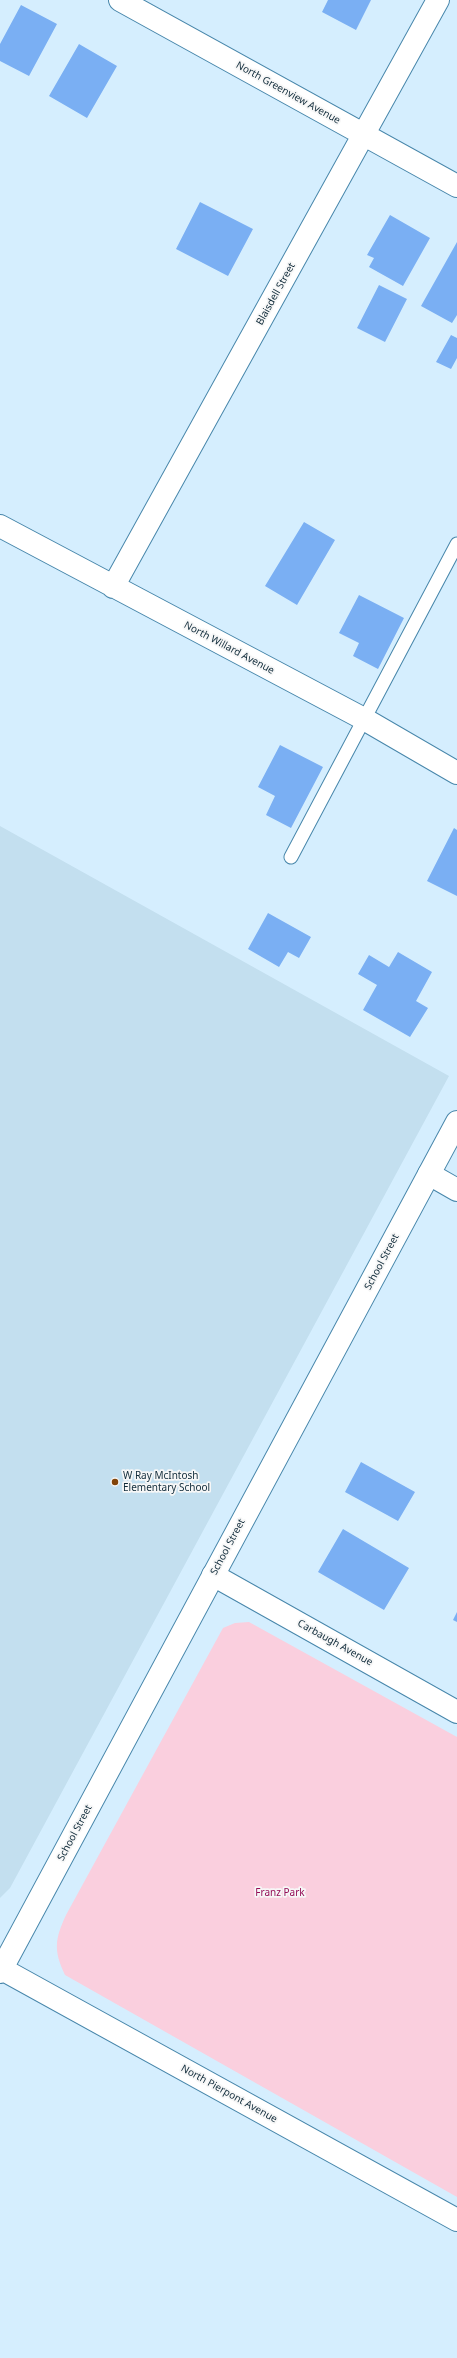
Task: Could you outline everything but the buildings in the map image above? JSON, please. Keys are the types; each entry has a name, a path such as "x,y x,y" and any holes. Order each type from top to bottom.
{"street":[{"name":"North Greenview Avenue","path":"120,0 457,186"},
{"name":"Blaisdell Street","path":"113,587 438,0"},
{"name":"North Willard Avenue","path":"0,526 364,719 457,773"},
{"name":"School Street","path":"1,1970 457,1122"},
{"path":"429,1174 457,1190"},
{"name":"Carbaugh Avenue","path":"213,1575 457,1711"},
{"name":"North Pierpont Avenue","path":"1,1970 457,2220"}],"lane":[{"path":"291,857 457,544"}],"shaded area":[{"name":"W Ray McIntosh Elementary School","path":"0,826 449,1076 10,1888 0,1898"}],"green space":[{"name":"Franz Park","path":"249,1622 457,1737 457,2197 65,1975 61,1966 57,1945 66,1915 223,1628 235,1623"}],"place":[{"name":"W Ray McIntosh Elementary School","path":"115,1482"}]}
